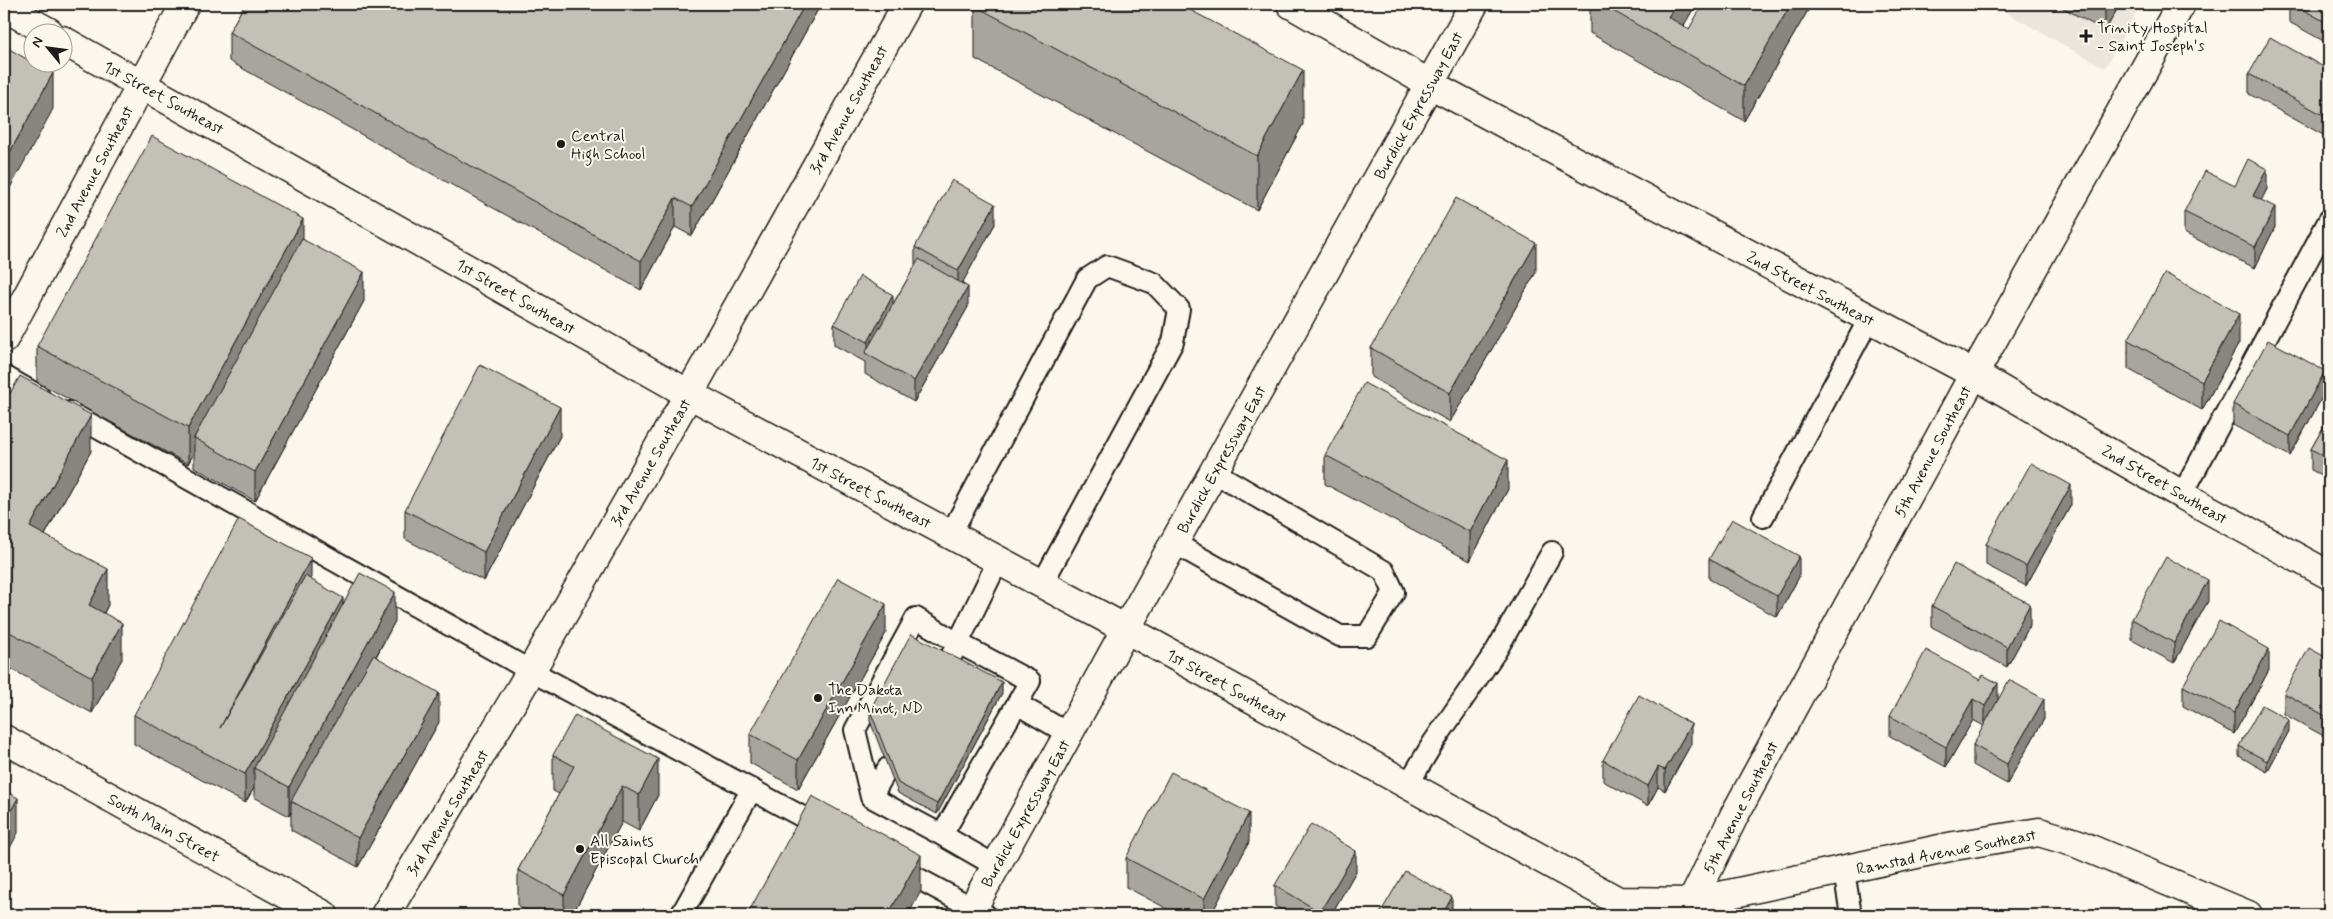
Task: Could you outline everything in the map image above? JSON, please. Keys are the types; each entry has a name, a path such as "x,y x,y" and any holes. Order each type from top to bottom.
{"street":[{"name":"2nd Avenue Southeast","path":"4,339 185,4"},
{"name":"3rd Avenue Southeast","path":"385,915 531,671 689,394 907,4"},
{"name":"2nd Street Southeast","path":"1291,4 1430,84 1974,374 2182,495 2329,575"},
{"name":"Burdick Expressway East","path":"976,913 996,866 1068,734 1474,4"},
{"name":"5th Avenue Southeast","path":"1692,902 1734,816 1974,374 2181,4"},
{"path":"4,7 31,22"},
{"name":"1st Street Southeast","path":"72,46 689,394 1126,629 1618,901 1692,902"},
{"name":"South Main Street","path":"4,739 324,915"},
{"name":"Ramstad Avenue Southeast","path":"1692,902 1954,846 2039,832 2076,843 2248,915"}],"lane":[{"path":"2182,495 2329,220"},
{"path":"950,535 1087,279 1107,266 1154,282 1179,309 1173,342 1042,584"},
{"path":"1763,517 1869,319"},
{"path":"4,376 531,671 845,840"},
{"path":"1174,543 1340,636 1367,636 1394,592 1384,571 1214,472"},
{"path":"1407,786 1433,743 1496,651 1552,552"},
{"path":"947,664 998,561"},
{"path":"942,836 1030,680 958,643 916,618 854,730 871,797 996,866"},
{"path":"1017,704 1068,734"},
{"path":"871,797 888,768"},
{"path":"680,915 752,789"},
{"path":"880,858 976,913"},
{"path":"1844,871 1851,915"}],"shaded area":[{"name":"Trinity Hospital - Saint Joseph's","path":"1991,4 2141,4 2105,68"}],"building":[{"name":"Central High School","path":"245,4 805,4 692,207 675,198 641,261 229,32"},
{"path":"976,4 1179,4 1303,70 1257,156 975,6"},
{"path":"1601,4 1676,4 1668,17 1689,29 1703,4 1791,4 1744,86"},
{"path":"2293,4 2329,4 2329,24"},
{"path":"2270,37 2329,70 2329,109 2325,116 2249,74"},
{"path":"4,46 22,56 22,72 53,73 4,163"},
{"path":"152,136 303,219 188,428 37,346"},
{"path":"2248,159 2267,169 2253,196 2275,207 2255,247 2184,212 2205,171 2235,186"},
{"path":"952,180 995,204 958,271 915,247"},
{"path":"1456,198 1536,243 1450,393 1371,348"},
{"path":"302,239 364,272 255,472 194,438"},
{"path":"919,259 968,287 914,381 865,353"},
{"path":"2165,273 2239,314 2202,381 2128,340"},
{"path":"860,276 893,295 868,342 834,324"},
{"path":"2268,340 2325,371 2290,436 2233,404"},
{"path":"480,365 560,407 484,552 405,510"},
{"path":"20,376 91,415 30,527 108,569 89,605 122,623 92,677 4,629 4,404"},
{"path":"1364,383 1508,460 1470,532 1325,455"},
{"path":"2329,417 2329,459 2311,449"},
{"path":"2031,463 2071,485 2026,566 1986,544"},
{"path":"239,519 311,558 220,728 305,576 343,598 245,774 134,715"},
{"path":"1732,519 1799,556 1777,596 1709,559"},
{"path":"2166,557 2208,580 2174,643 2132,619"},
{"path":"1954,564 2030,604 2007,647 1932,606"},
{"path":"360,573 395,592 289,787 254,768"},
{"name":"The Dakota Inn Minot, ND","path":"838,578 886,604 798,760 750,734"},
{"path":"2219,621 2269,649 2234,713 2183,686"},
{"path":"911,634 1002,682 937,804 898,783 870,710"},
{"path":"2309,648 2329,659 2329,718 2284,693"},
{"path":"1926,650 1980,680 1983,675 1998,683 1985,706 1973,699 1946,747 1890,716"},
{"path":"373,655 439,693 358,838 291,801"},
{"path":"2009,680 2044,699 2007,764 1973,745"},
{"path":"1639,695 1691,724 1665,770 1658,767 1648,786 1603,760"},
{"path":"2262,705 2289,720 2267,761 2239,746"},
{"path":"575,715 658,759 639,795 622,786 564,895 518,870 574,766 553,755"},
{"path":"1171,772 1249,813 1204,899 1126,858"},
{"path":"4,790 18,798 4,823"},
{"path":"812,796 921,855 888,915 747,915"},
{"path":"1311,824 1356,851 1320,912 1275,885"},
{"path":"1405,871 1452,897 1442,915 1379,915"}],"place":[{"name":"Trinity Hospital - Saint Joseph's","path":"2086,36"},
{"name":"Central High School","path":"561,144"},
{"name":"The Dakota Inn Minot, ND","path":"818,698"},
{"name":"All Saints Episcopal Church","path":"580,849"}]}
